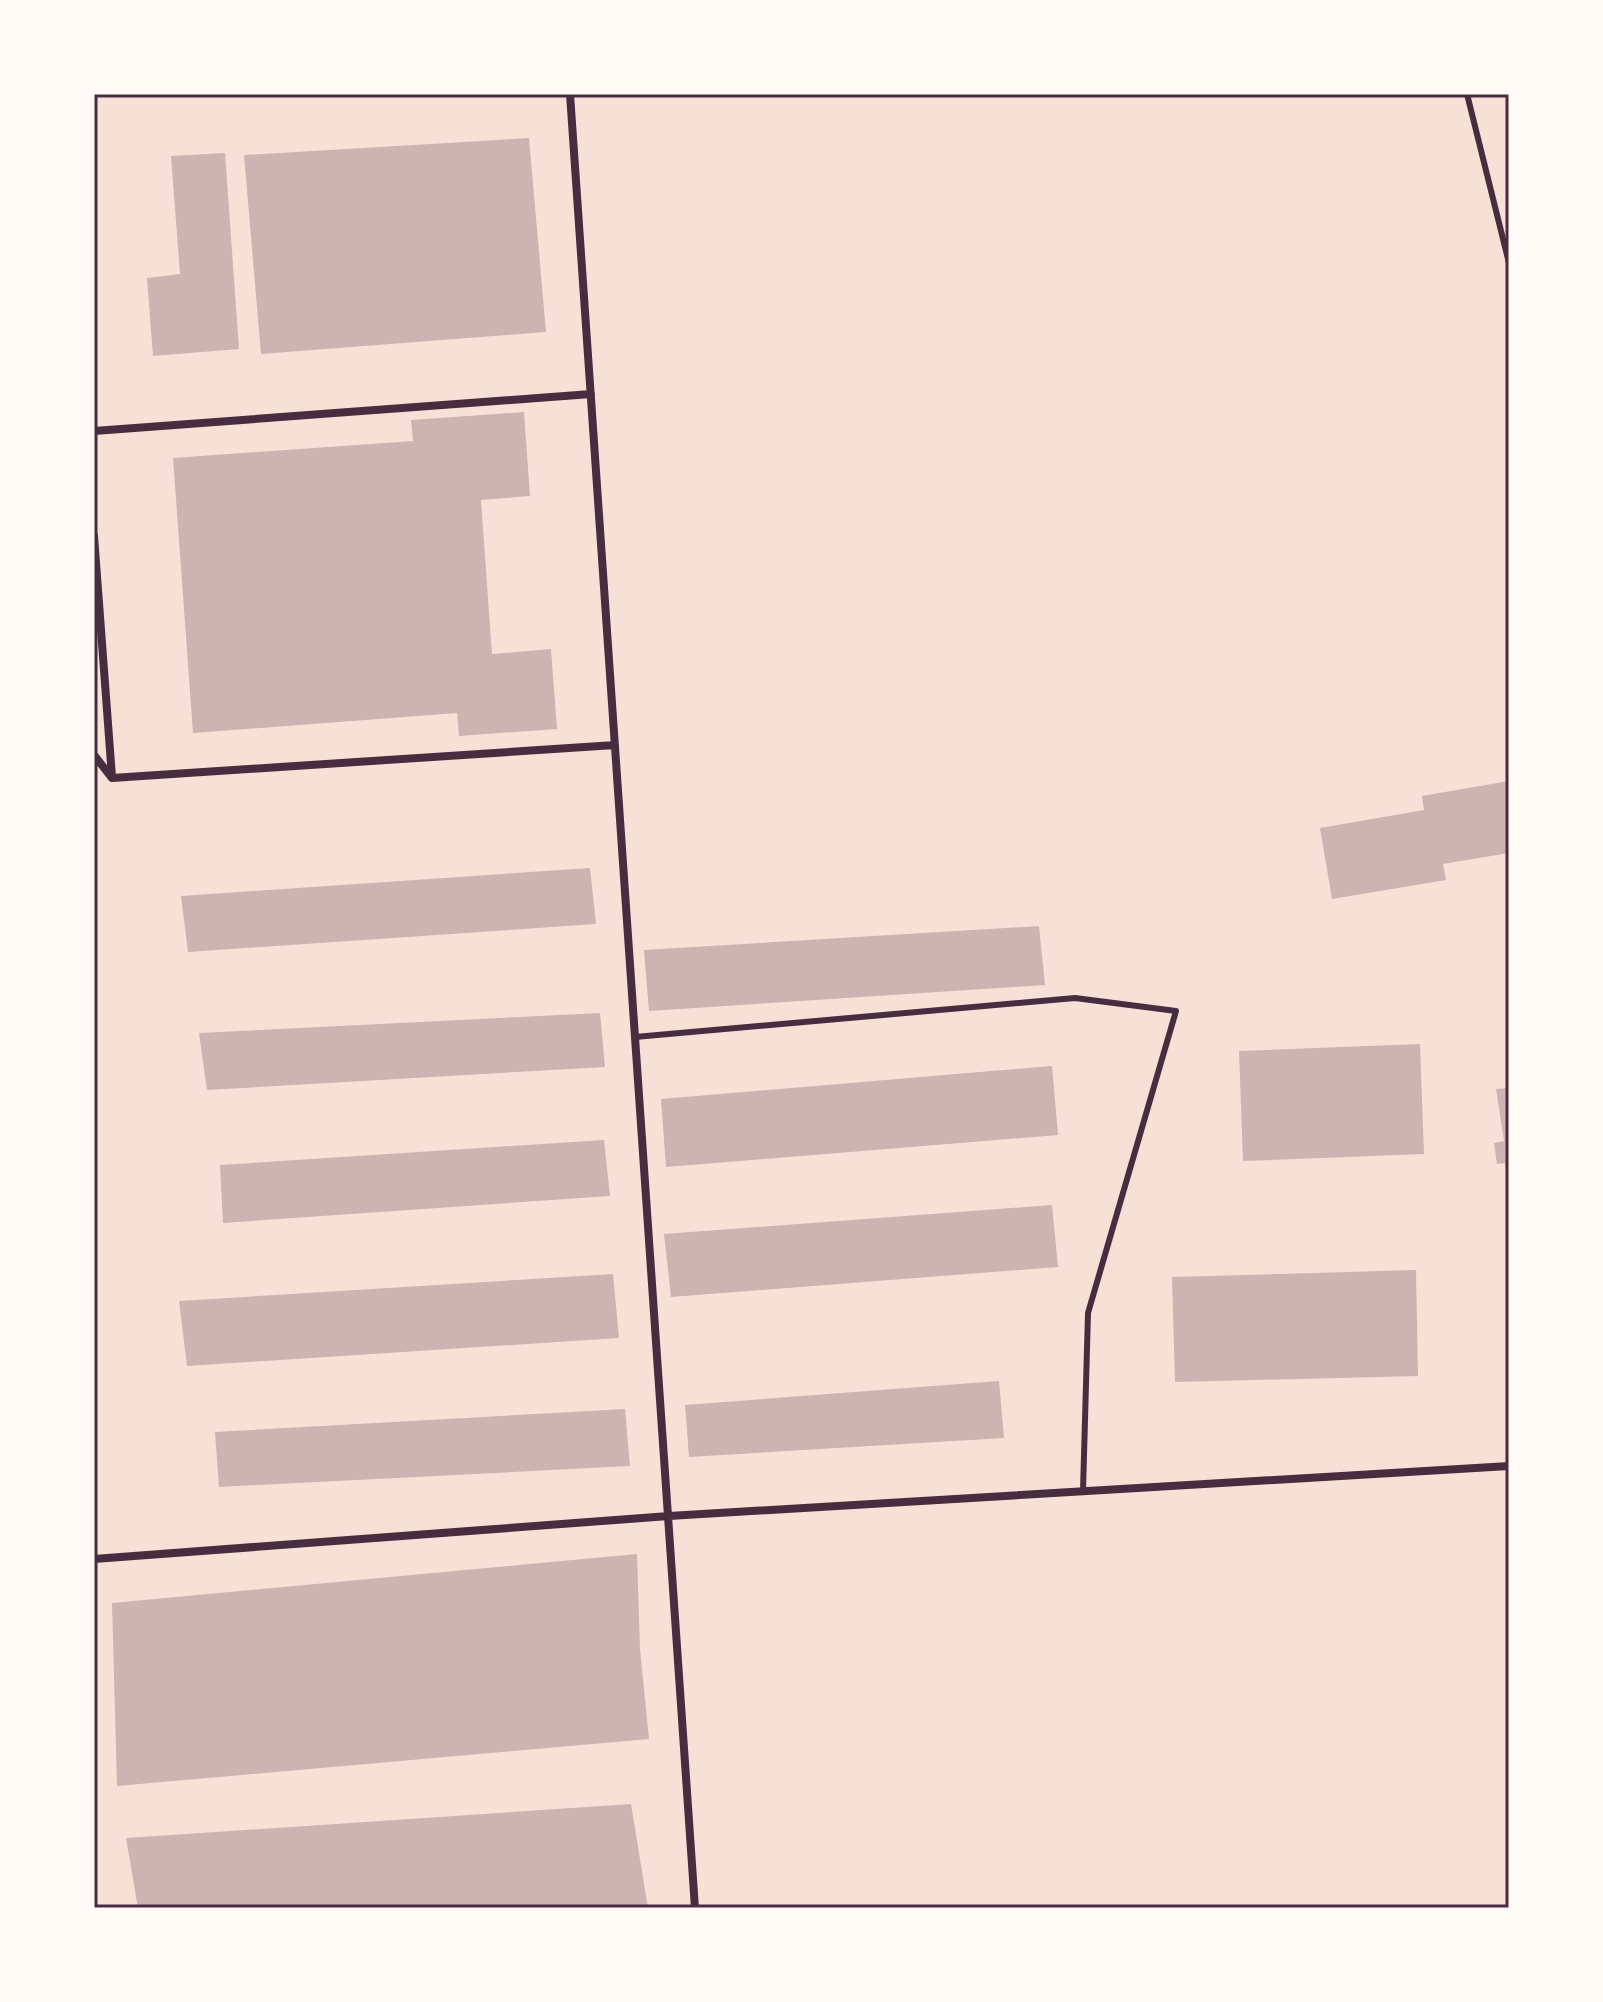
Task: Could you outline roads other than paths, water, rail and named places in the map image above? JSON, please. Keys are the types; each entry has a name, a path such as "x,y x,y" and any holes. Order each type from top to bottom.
{"street":[{"path":"570,94 695,1908"},
{"path":"94,431 591,394"},
{"path":"94,536 112,778"},
{"path":"112,778 615,745"},
{"path":"94,755 112,778"},
{"path":"94,1559 669,1516 1509,1466"}],"lane":[{"path":"1467,94 1509,263"},
{"path":"635,1037 1075,998 1176,1011 1088,1313 1083,1491"}]}
